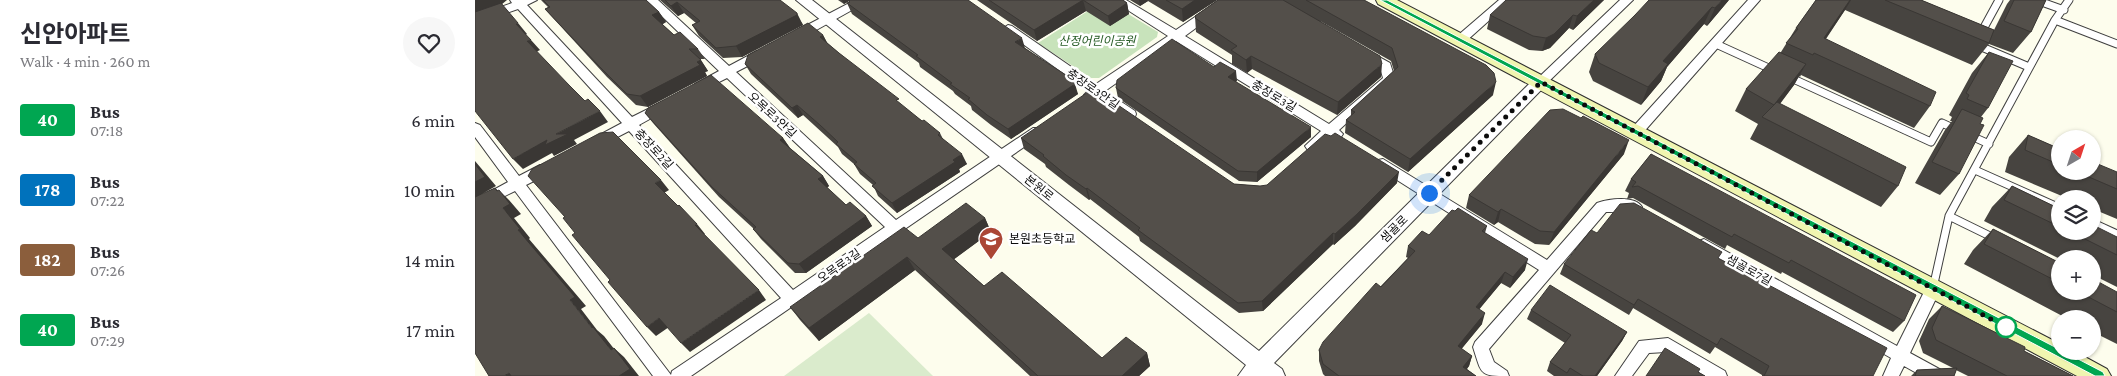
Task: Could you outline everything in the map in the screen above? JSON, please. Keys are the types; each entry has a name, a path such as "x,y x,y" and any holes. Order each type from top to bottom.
{"main road":[{"path":"1384,0 2099,376"}],"street":[{"name":"오목로3안길","path":"651,0 895,228"},
{"name":"본원로","path":"803,0 1000,156 1254,370 1275,376"},
{"path":"785,42 864,0"},
{"name":"충장로3길","path":"1118,0 1346,141"},
{"path":"1080,102 1228,0"},
{"path":"1460,40 1506,0"},
{"name":"샘골로","path":"1254,370 1429,193 1627,0"},
{"path":"1636,132 1755,0"},
{"path":"475,20 522,1"},
{"name":"충장로2길","path":"522,1 630,124 792,299"},
{"name":"충장로3안길","path":"998,23 1137,119"},
{"path":"1302,154 1389,79 1386,66 1353,47"},
{"path":"692,91 769,50"},
{"path":"587,147 674,100"},
{"name":"오목로3길","path":"678,376 1048,124"},
{"path":"475,128 663,376"},
{"path":"1371,157 1548,268"},
{"path":"475,206 561,161"},
{"path":"1501,376 1487,366 1481,347 1602,206 1632,205 1650,214"},
{"name":"샘골로7길","path":"1693,239 1937,376"},
{"path":"1891,376 1933,288"},
{"path":"1623,376 1645,346 1668,345 1719,376"}],"lane":[{"path":"1999,0 1975,44 2029,67"},
{"path":"2037,0 2064,10"},
{"path":"1933,288 1949,216 2055,20 2064,10 2069,0"},
{"path":"2055,20 2117,44"},
{"path":"1716,44 1931,142 1942,123 1989,144"},
{"path":"1975,170 2051,204"},
{"path":"1949,216 2001,241"},
{"path":"2101,227 2117,234"}],"green space":[{"name":"산정어린이공원","path":"1105,0 1158,32 1157,37 1099,78 1091,78 1038,43"},
{"path":"869,313 933,376 784,376"}],"building":[{"path":"543,0 646,0 659,12 652,15 674,35 680,32 698,49 689,49 701,60 697,62 700,65 640,96 627,94 545,9 550,7"},
{"path":"665,0 780,0 797,15 736,46 716,48 692,25 700,21 677,2 671,6"},
{"path":"850,0 968,0 1022,38 1015,42 1069,77 1067,78 1075,84 1008,129 987,115 968,99 970,98 950,84 952,83 916,56 918,55 847,3"},
{"path":"989,0 1083,0 1034,30"},
{"path":"1083,0 1123,0 1127,3 1108,16"},
{"path":"1166,0 1195,0 1182,9"},
{"path":"1218,0 1283,0 1380,56 1382,64 1338,102 1251,56 1246,60 1231,50 1237,46 1195,18 1195,16"},
{"path":"1306,0 1364,0 1486,65 1494,73 1496,82 1410,159 1346,120 1355,112 1351,110 1398,67 1392,48"},
{"path":"1506,0 1594,0 1577,16 1573,15 1554,34 1546,38 1533,36 1490,15"},
{"path":"1649,0 1722,0 1715,8 1712,7 1663,61 1668,64 1648,87 1599,63 1595,54"},
{"path":"1816,0 1850,0 1824,38 1936,92 1930,106 1814,53 1813,55 1786,43 1798,29 1796,28"},
{"path":"1885,0 1921,0 1994,30 1989,43"},
{"path":"2014,0 2046,0 2031,32 2004,21"},
{"path":"501,3 518,23 516,24 531,40 527,41 585,101 588,99 600,111 556,134 568,134 545,145 547,140 513,159 475,111 475,12"},
{"path":"808,23 823,35 820,37 839,53 899,99 896,100 922,121 924,120 940,133 938,135 962,154 953,160 955,162 892,203 872,186 876,183 854,164 857,162 836,144 838,142 797,105 792,108 745,64 748,55"},
{"path":"1172,39 1214,67 1220,62 1236,71 1228,77 1311,127 1257,172 1238,171 1116,88 1117,80"},
{"path":"1779,52 1806,64 1774,105 1746,89"},
{"path":"1989,52 2013,61 1988,108 1967,99 1969,95 1966,93"},
{"path":"711,75 783,138 780,140 823,176 818,179 846,205 850,202 866,216 799,264 788,263 753,229 756,227 712,187 645,113 648,108"},
{"path":"1088,92 1115,110 1115,103 1234,184 1267,185 1325,134 1331,136 1335,133 1399,172 1356,215 1335,234 1333,233 1262,301 1238,303 1138,230 1140,228 1087,188 1066,175 1021,138"},
{"path":"1777,102 1906,167 1898,186 1762,117"},
{"path":"1563,109 1581,118 1583,116 1629,140 1554,232 1540,231 1501,209 1498,212 1469,195 1550,110"},
{"path":"1962,109 1983,118 1980,124 1984,125 1959,174 1932,162"},
{"path":"613,132 661,180 655,183 679,205 697,224 695,225 759,290 681,343 659,318 647,327 608,282 610,280 572,235 575,233 563,218 565,217 528,176 532,169 600,133"},
{"path":"2028,135 2051,145 2051,161 2025,150"},
{"path":"1651,154 1916,295 1904,321 1791,260 1789,263 1734,234 1732,237 1638,186 1632,187 1636,182 1631,179"},
{"path":"475,164 485,177 475,182"},
{"path":"2101,165 2117,172 2117,189 2096,180 2101,180"},
{"path":"2012,186 2051,205 2051,223 2004,200"},
{"path":"495,188 497,191 499,190 510,204 503,208 520,229 518,230 575,297 570,300 611,350 614,348 630,369 619,376 511,376 509,373 504,376 489,376 475,353 475,197"},
{"path":"966,203 985,218 942,249 984,286 1002,272 1102,358 1126,337 1147,353 1122,376 1038,376 907,257 809,328 790,307 904,227 918,238"},
{"path":"1634,203 1722,252 1718,258 1887,348 1873,376 1764,376 1769,366 1721,338 1717,345 1638,299 1634,305 1564,264 1591,230 1597,233 1620,204"},
{"path":"1458,208 1487,226 1482,231 1528,259 1513,277 1505,272 1476,307 1485,313 1458,346 1472,356 1463,367 1476,376 1339,376 1323,364 1319,350 1323,342 1376,283 1381,287 1415,251 1408,246 1422,231 1429,235 1452,210 1455,211"},
{"path":"1993,229 2051,258 2051,278 1984,244"},
{"path":"2101,229 2117,237 2117,255 2087,240 2101,240"},
{"path":"2101,283 2117,292 2117,312 2094,300 2101,300"},
{"path":"1550,285 1627,332 1595,376 1583,376 1570,368 1567,373 1550,362 1571,335 1531,310"},
{"path":"1942,306 2025,347 2024,351 2073,376 2007,376 1936,340 1932,328"},
{"path":"1665,348 1700,369 1698,372 1705,376 1646,376"},
{"path":"1957,368 1954,376 1915,376 1917,370"}],"bus line":[{"name":"40","path":"1384,0 2099,376"}],"place":[{"name":"본원초등학교","path":"991,260"}],"route":[{"path":"1429,193 1541,82 2006,327"}]}
